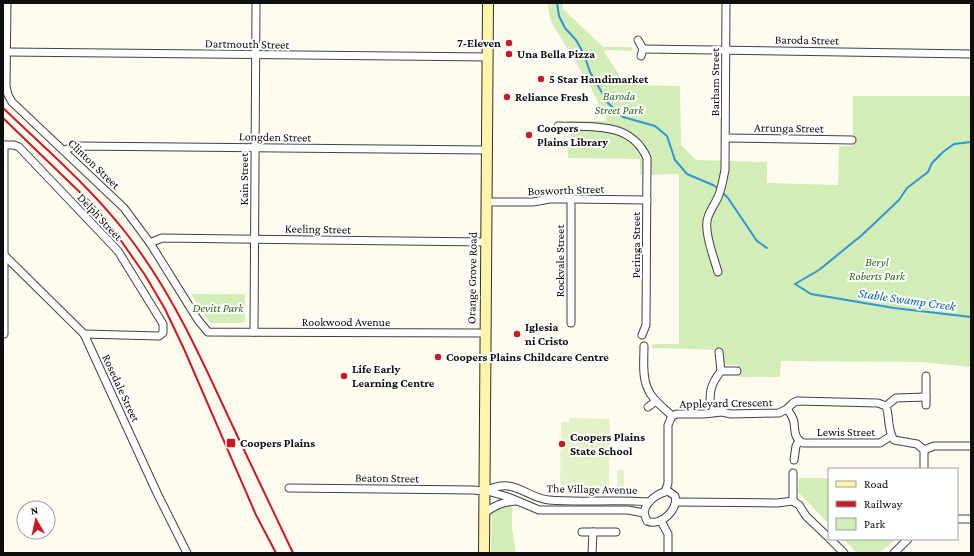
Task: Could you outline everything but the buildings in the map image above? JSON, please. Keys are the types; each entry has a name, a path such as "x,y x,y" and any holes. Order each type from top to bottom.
{"main road":[{"name":"Orange Grove Road","path":"484,553 484,333 488,3"}],"street":[{"name":"Clinton Street","path":"7,3 6,86 8,95 12,102 124,208 150,243 198,320 208,332"},
{"name":"Kain Street","path":"254,332 256,3"},
{"name":"Barham Street","path":"718,272 709,239 707,218 723,184 726,138 726,3"},
{"name":"Baroda Street","path":"638,40 642,52 726,50 971,54"},
{"name":"Dartmouth Street","path":"7,52 488,57"},
{"name":"Peringa Street","path":"558,126 610,128 624,132 641,147 647,158 646,325 642,335"},
{"name":"Arrunga Street","path":"726,138 852,140"},
{"path":"3,145 4,334"},
{"name":"Delph Street","path":"3,145 14,145 19,147 118,251 163,324 163,333 159,336 84,334"},
{"name":"Longden Street","path":"64,150 77,146 487,150"},
{"name":"Bosworth Street","path":"486,202 533,202 550,199 647,200"},
{"name":"Rockvale Street","path":"571,199 571,323"},
{"name":"Keeling Street","path":"150,243 162,238 486,242"},
{"name":"Rosedale Street","path":"4,255 84,334 154,486 187,553"},
{"name":"Rookwood Avenue","path":"208,332 484,333"},
{"path":"644,346 645,380 647,389 656,401 672,416"},
{"path":"711,413 711,386 720,371 719,352"},
{"path":"720,371 736,371"},
{"path":"924,468 924,450 917,444 894,440 891,436 886,406 896,398 926,401 926,376"},
{"path":"648,407 656,401"},
{"name":"Appleyard Crescent","path":"665,492 668,483 668,426 672,416 677,414 722,412 731,414 779,413 787,409 793,403 802,401 878,403 886,406"},
{"path":"787,409 794,420 794,430 799,441 796,446 794,460"},
{"name":"Lewis Street","path":"799,441 803,443 880,443 891,436"},
{"path":"924,450 934,446 971,446"},
{"path":"792,500 793,473"},
{"name":"The Village Avenue","path":"484,490 495,486 508,486 520,489 541,499 549,500 619,500 650,502"},
{"name":"Beaton Street","path":"289,488 484,490"},
{"name":"The Village Avenue","path":"484,490 508,497 539,510 628,510 644,513"},
{"path":"665,492 673,494 676,502 675,506 662,521 668,534 668,553"},
{"name":"The Village Avenue","path":"662,521 654,523 649,522 645,518 644,513 646,506 650,502 661,493 665,492"},
{"path":"676,502 777,503 792,500 799,505 806,516 828,536"},
{"path":"484,514 493,506 505,502 516,501"},
{"path":"958,519 971,519"},
{"path":"582,532 616,532"},
{"path":"592,553 593,532"},
{"path":"831,540 839,551"},
{"path":"894,553 907,540"}],"green space":[{"name":"Beryl Roberts Park","path":"547,3 563,3 563,9 603,47 632,47 633,51 606,50 604,52 626,85 680,86 681,145 696,160 767,162 767,183 838,185 839,146 853,146 853,96 971,96 971,367 921,362 781,361 780,377 739,377 738,365 727,365 724,362 721,350 652,348 652,344 679,344 679,174 640,175 640,159 568,158 569,121 607,121 589,84 551,22"},
{"name":"Devitt Park","path":"191,294 245,294 245,321 241,323 210,323"},
{"path":"569,418 610,419 609,489 563,488 560,482 561,422 569,422"},
{"path":"617,470 624,470 624,489 617,489"},
{"path":"799,478 828,478 828,523 798,492"},
{"path":"512,505 512,529 516,553 491,553 492,514 500,507"},
{"path":"844,540 895,540 879,553 857,553"}],"waterway":[{"name":"Stable Swamp Creek","path":"557,3 559,16 565,28 576,40 584,54 590,72 608,103 623,117 655,126 667,136 675,160 687,174 719,189"},
{"path":"971,142 954,144 943,152 932,163 928,172 907,188 899,200 862,235 819,270 795,284 811,294 894,308 971,317"},
{"name":"Stable Swamp Creek","path":"722,192 728,198 757,241 767,248"}],"railway":[{"path":"3,108 67,168 98,200 126,233 156,276 182,320 194,344 293,553"},
{"path":"3,118 92,204 117,235 145,275 165,309 184,349 256,515 276,553"}],"place":[{"name":"7-Eleven","path":"509,43"},
{"name":"Una Bella Pizza","path":"509,54"},
{"name":"5 Star Handimarket","path":"541,79"},
{"name":"Reliance Fresh","path":"507,97"},
{"name":"Coopers Plains Library","path":"529,135"},
{"name":"Iglesia ni Cristo","path":"517,334"},
{"name":"Coopers Plains Childcare Centre","path":"438,357"},
{"name":"Life Early Learning Centre","path":"344,376"},
{"name":"Coopers Plains","path":"231,443"},
{"name":"Coopers Plains State School","path":"562,444"}],"park label":[{"name":"Baroda Street Park","path":"619,103"}]}
